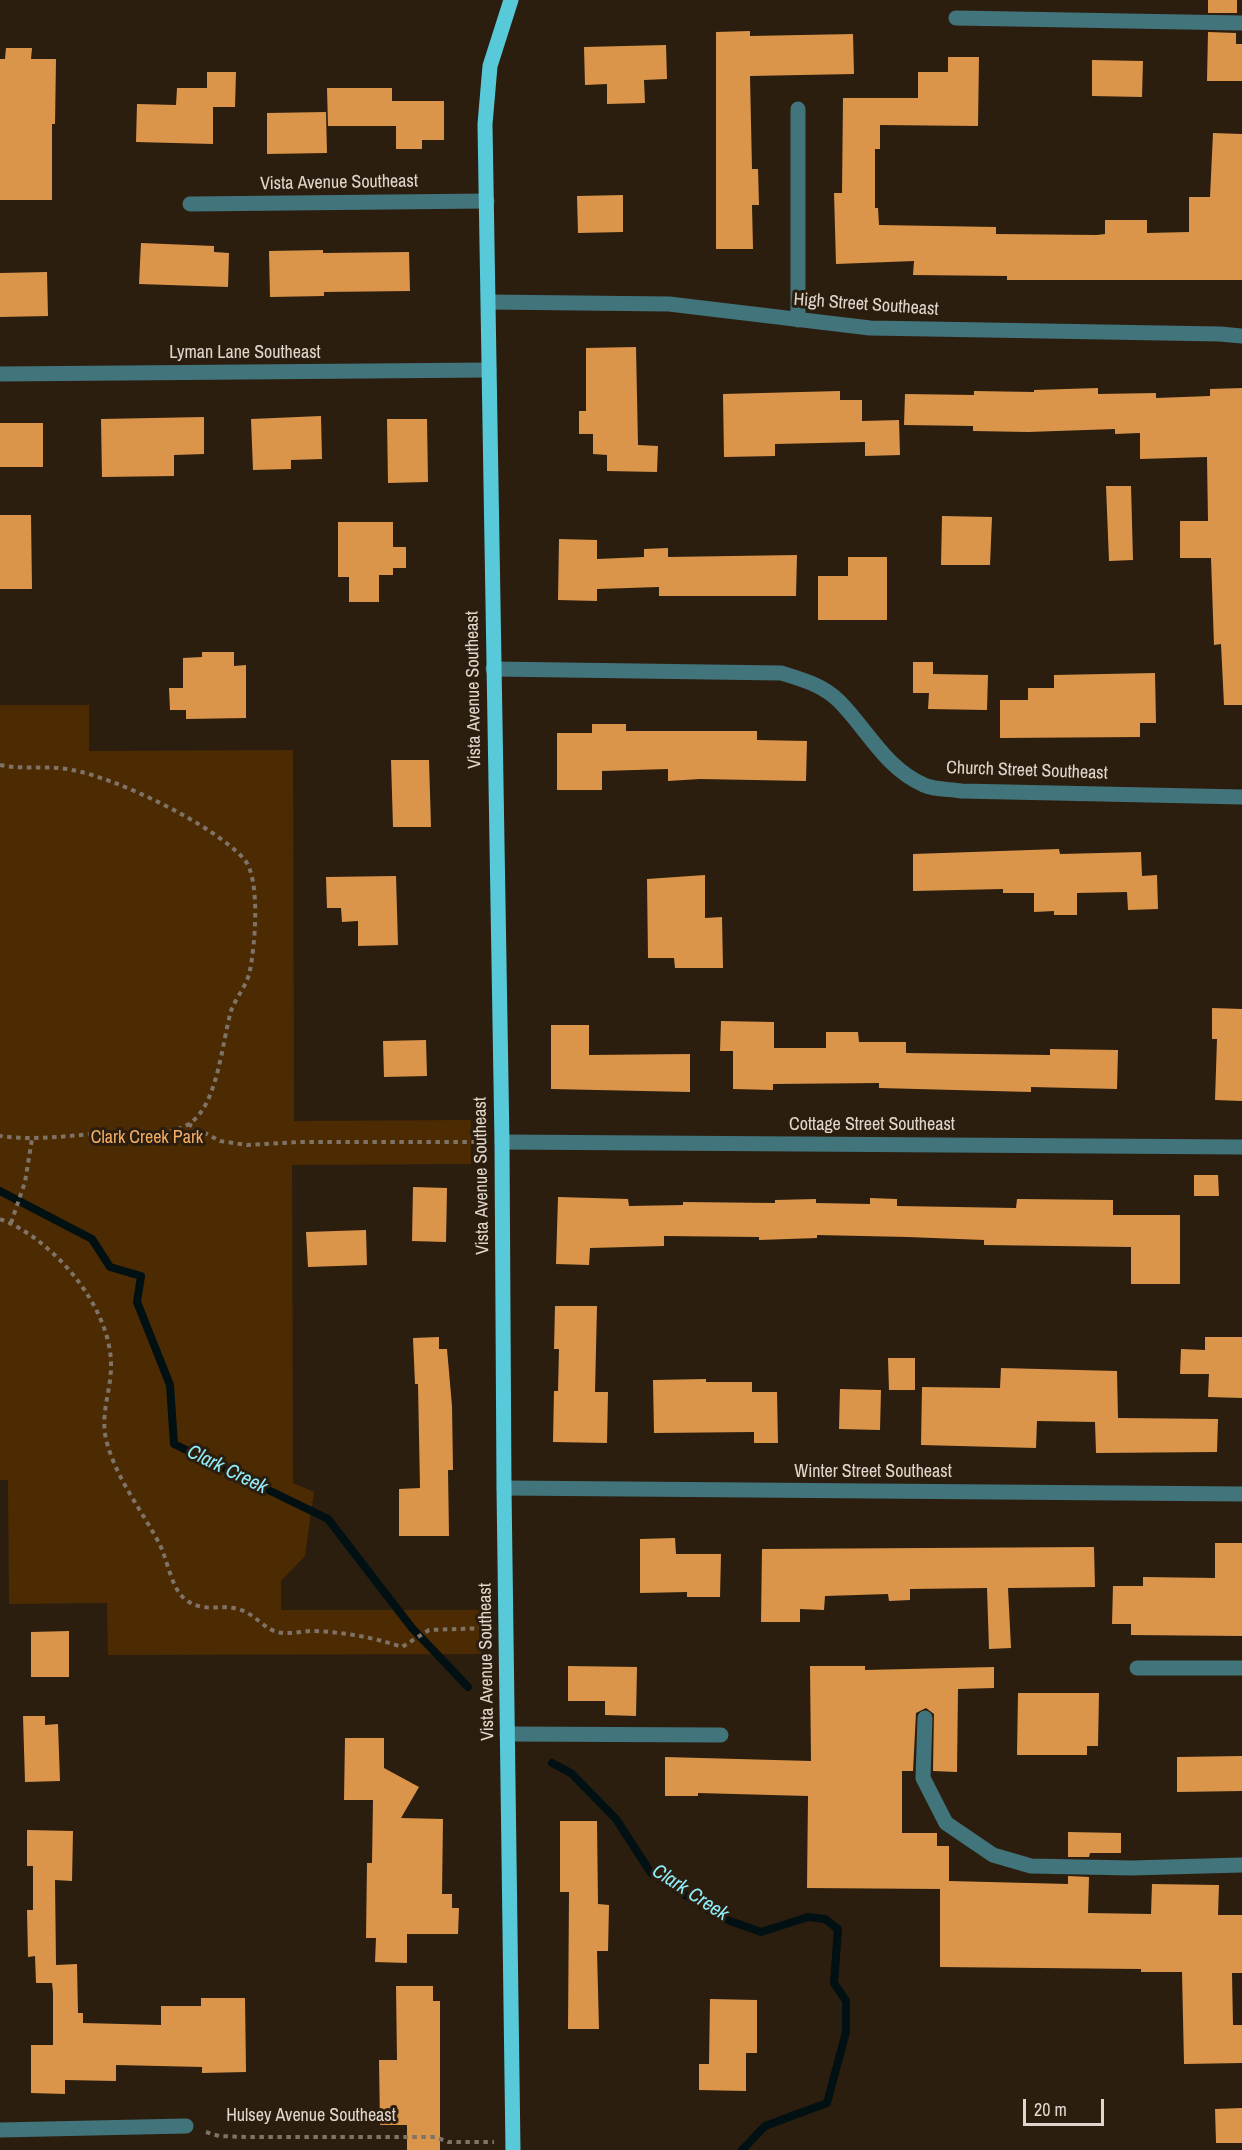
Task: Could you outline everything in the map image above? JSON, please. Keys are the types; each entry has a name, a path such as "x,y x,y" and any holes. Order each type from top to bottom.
{"main road":[{"name":"Vista Avenue Southeast","path":"511,0 490,66 485,123 502,1142 513,2146"}],"street":[{"path":"956,18 1242,23"},
{"path":"798,109 798,320"},
{"name":"Vista Avenue Southeast","path":"190,204 487,201"},
{"name":"High Street Southeast","path":"489,302 659,303 892,329 1242,336"},
{"name":"Lyman Lane Southeast","path":"0,374 489,370"},
{"name":"Church Street Southeast","path":"493,669 781,673 822,688 838,700 881,752 903,772 926,786 961,791 1242,797"},
{"name":"Cottage Street Southeast","path":"502,1142 1242,1148"},
{"name":"Winter Street Southeast","path":"504,1488 1242,1494"},
{"path":"1137,1668 1242,1668"},
{"path":"925,1718 923,1778 946,1823 993,1855 1030,1866 1131,1868 1242,1865"},
{"path":"507,1734 721,1735"},
{"path":"0,2130 186,2126"}],"path":[{"path":"0,765 70,769 104,777 212,831 249,866 254,893 250,973 231,1012 207,1099 188,1124 162,1133 112,1133 32,1139 0,1136"},
{"path":"188,1124 220,1141 247,1145 298,1142 502,1142"},
{"path":"11,1223 24,1189 32,1139"},
{"path":"0,1219 11,1223 60,1260 94,1303 104,1322 110,1342 112,1365 104,1412 110,1454 159,1542 176,1587 184,1598 209,1609 231,1607 247,1611 275,1632 354,1634 402,1647 423,1632 506,1628"},
{"name":"Hulsey Avenue Southeast","path":"186,2126 219,2136 436,2137 448,2142 513,2146"}],"green space":[{"name":"Clark Creek Park","path":"0,705 89,705 89,751 293,750 294,1121 471,1120 471,1164 292,1165 293,1483 314,1492 305,1556 281,1581 281,1610 482,1610 482,1654 108,1655 107,1603 9,1604 8,1480 0,1480"}],"building":[{"path":"1208,0 1237,0 1237,13 1208,13"},
{"path":"750,31 750,36 853,34 854,74 750,76 752,169 758,169 759,205 752,205 753,249 716,249 716,32"},
{"path":"1208,32 1236,33 1236,44 1242,44 1242,81 1207,81"},
{"path":"666,45 667,79 644,80 645,103 607,104 607,84 585,85 584,47"},
{"path":"6,48 32,48 31,59 56,59 55,124 52,124 52,200 0,200 0,59 5,59"},
{"path":"948,57 979,57 978,126 880,125 880,149 875,149 875,208 878,208 879,225 996,227 996,234 1097,235 1105,234 1105,220 1147,220 1147,233 1189,232 1189,197 1210,197 1213,133 1242,134 1242,280 1007,280 1007,276 913,275 914,261 836,264 834,193 842,193 843,98 918,98 918,72 948,72"},
{"path":"1092,60 1143,61 1142,97 1092,96"},
{"path":"207,72 236,72 235,107 213,107 213,144 136,142 137,104 176,105 177,88 207,88"},
{"path":"327,88 392,88 392,101 444,101 444,140 422,140 422,149 396,149 396,126 328,126"},
{"path":"326,112 327,153 267,154 267,113"},
{"path":"623,195 623,232 578,233 577,196"},
{"path":"141,243 214,246 214,252 229,253 228,287 139,284"},
{"path":"323,250 323,253 409,252 410,291 324,292 324,296 270,297 269,251"},
{"path":"47,272 48,316 0,317 0,273"},
{"path":"636,347 638,445 658,446 657,472 607,471 607,455 593,454 593,434 579,434 579,411 586,411 586,348"},
{"path":"1098,388 1098,394 1156,393 1156,398 1210,396 1210,389 1242,388 1242,705 1224,705 1221,644 1214,645 1211,558 1180,558 1180,521 1208,521 1207,457 1140,459 1140,433 1115,434 1115,429 973,431 973,426 904,425 905,394 974,395 974,391 1034,392 1034,390"},
{"path":"840,391 840,400 862,400 862,421 899,420 900,455 865,456 865,442 775,444 775,456 724,457 723,394"},
{"path":"321,416 322,459 291,460 291,469 253,470 251,419"},
{"path":"204,417 204,454 174,455 174,476 102,477 101,419"},
{"path":"387,419 427,419 428,482 388,483"},
{"path":"0,423 43,423 43,467 0,467"},
{"path":"1106,486 1131,486 1133,560 1109,561"},
{"path":"0,515 31,515 32,589 0,589"},
{"path":"942,516 992,517 990,565 941,565"},
{"path":"338,522 393,522 393,547 406,547 406,568 393,568 393,575 379,575 379,602 349,602 349,577 338,577"},
{"path":"559,539 597,540 597,559 644,557 644,549 668,548 668,557 797,555 796,596 659,596 659,587 597,589 597,601 558,600"},
{"path":"848,557 887,557 887,620 818,620 818,576 848,576"},
{"path":"202,652 234,652 234,666 246,665 246,718 186,719 186,710 170,710 169,688 183,688 183,658 202,657"},
{"path":"913,662 933,662 933,674 988,675 987,710 928,709 929,693 913,693"},
{"path":"1155,673 1156,723 1140,723 1140,737 1000,738 1000,700 1028,700 1028,688 1054,688 1054,675"},
{"path":"592,724 626,724 626,731 757,731 757,740 807,741 806,781 700,779 668,781 668,769 602,771 602,790 557,790 557,733 592,733"},
{"path":"391,760 429,760 431,827 393,827"},
{"path":"1059,849 1060,854 1141,852 1142,876 1157,875 1158,909 1128,910 1127,892 1077,893 1077,915 1054,915 1054,911 1034,912 1034,893 1003,893 1003,889 913,891 913,854"},
{"path":"705,875 705,918 722,917 723,968 675,968 674,958 648,958 647,879"},
{"path":"396,876 398,945 358,946 358,921 342,922 341,908 327,908 326,877"},
{"path":"1212,1008 1242,1009 1242,1101 1215,1100 1217,1039 1212,1039"},
{"path":"721,1021 774,1022 774,1048 826,1048 826,1032 858,1032 859,1042 906,1042 906,1053 1050,1055 1050,1049 1118,1050 1117,1089 1031,1087 1031,1092 879,1088 879,1083 773,1084 773,1090 733,1089 733,1051 720,1051"},
{"path":"551,1025 589,1025 589,1055 690,1054 690,1092 551,1089"},
{"path":"426,1040 427,1076 384,1077 383,1041"},
{"path":"1194,1175 1218,1175 1219,1196 1194,1196"},
{"path":"413,1187 447,1188 446,1242 412,1241"},
{"path":"558,1197 628,1199 629,1206 683,1205 683,1202 775,1203 775,1200 816,1199 816,1203 870,1204 870,1198 897,1199 897,1206 1016,1208 1017,1199 1113,1200 1113,1215 1180,1215 1180,1284 1131,1284 1131,1247 984,1245 984,1240 908,1237 817,1235 817,1238 759,1240 759,1237 664,1236 664,1246 590,1248 589,1265 556,1264"},
{"path":"366,1230 367,1265 308,1267 306,1232"},
{"path":"555,1306 597,1306 595,1392 608,1392 607,1443 553,1442 554,1391 558,1391 559,1349 554,1349"},
{"path":"439,1337 439,1349 447,1349 452,1406 453,1470 448,1470 449,1536 399,1536 399,1489 420,1488 418,1384 415,1384 413,1338"},
{"path":"1205,1337 1242,1337 1242,1398 1208,1397 1209,1374 1180,1374 1181,1349 1205,1350"},
{"path":"888,1358 915,1358 915,1390 889,1390"},
{"path":"1001,1368 1117,1371 1118,1418 1218,1419 1217,1452 1096,1453 1095,1422 1037,1421 1036,1448 921,1445 922,1387 1000,1388"},
{"path":"706,1379 706,1382 752,1382 752,1392 777,1392 778,1443 754,1443 754,1432 654,1433 653,1380"},
{"path":"840,1389 881,1390 880,1430 839,1429"},
{"path":"675,1538 676,1554 721,1554 720,1597 687,1597 687,1592 640,1593 640,1539"},
{"path":"1215,1543 1242,1543 1242,1636 1131,1635 1131,1624 1112,1624 1113,1586 1143,1586 1143,1577 1215,1578"},
{"path":"1094,1547 1095,1587 1008,1588 1011,1648 989,1649 987,1588 910,1589 910,1600 889,1601 888,1594 825,1596 824,1610 800,1609 800,1622 761,1622 762,1549"},
{"path":"69,1631 69,1677 31,1677 31,1632"},
{"path":"568,1666 637,1667 636,1716 605,1715 605,1701 568,1701"},
{"path":"810,1666 865,1666 865,1670 994,1667 994,1688 958,1689 957,1772 933,1771 934,1714 926,1708 916,1713 913,1771 902,1771 902,1833 937,1833 937,1846 949,1846 949,1881 1068,1884 1068,1876 1089,1877 1088,1913 1151,1914 1152,1884 1219,1885 1218,1915 1242,1915 1242,1973 1232,1973 1233,2025 1242,2025 1242,2063 1184,2064 1182,1972 1141,1972 1141,1969 940,1967 940,1889 807,1888 808,1796 698,1793 698,1796 665,1796 665,1757 811,1761"},
{"path":"1018,1693 1099,1693 1098,1746 1087,1746 1087,1755 1017,1755"},
{"path":"23,1716 45,1716 45,1725 58,1724 60,1781 25,1782"},
{"path":"345,1738 384,1738 384,1768 419,1787 401,1818 443,1819 442,1894 452,1894 452,1908 459,1908 458,1934 407,1934 407,1963 375,1962 376,1938 366,1938 367,1863 372,1863 373,1800 344,1800"},
{"path":"1242,1756 1242,1791 1177,1792 1177,1757"},
{"path":"560,1821 597,1821 598,1904 609,1905 608,1951 597,1951 599,2029 568,2029 569,1892 560,1892"},
{"path":"27,1830 73,1831 72,1881 55,1880 56,1965 77,1964 78,2013 83,2013 83,2023 161,2025 161,2006 201,2006 201,1998 245,1998 246,2072 202,2073 202,2067 116,2065 116,2081 65,2080 65,2094 31,2093 31,2045 53,2045 53,1992 52,1983 36,1983 35,1956 28,1957 27,1910 33,1910 33,1866 27,1866"},
{"path":"1068,1832 1121,1833 1121,1853 1090,1853 1089,1857 1068,1857"},
{"path":"396,1986 433,1986 433,2001 440,2001 440,2150 407,2150 407,2125 380,2125 379,2060 397,2060"},
{"path":"710,1999 757,2000 757,2053 746,2053 746,2091 699,2090 699,2064 709,2064"},
{"path":"1242,2108 1242,2143 1216,2143 1215,2109"}],"waterway":[{"name":"Clark Creek","path":"0,1191 92,1239 110,1267 141,1276 137,1302 170,1385 174,1444 328,1519 412,1628 468,1687"},
{"name":"Clark Creek","path":"552,1763 571,1773 616,1819 651,1873 719,1917 761,1932 808,1917 825,1919 838,1929 834,1983 846,2001 846,2032 827,2103 765,2126 742,2150"}]}
